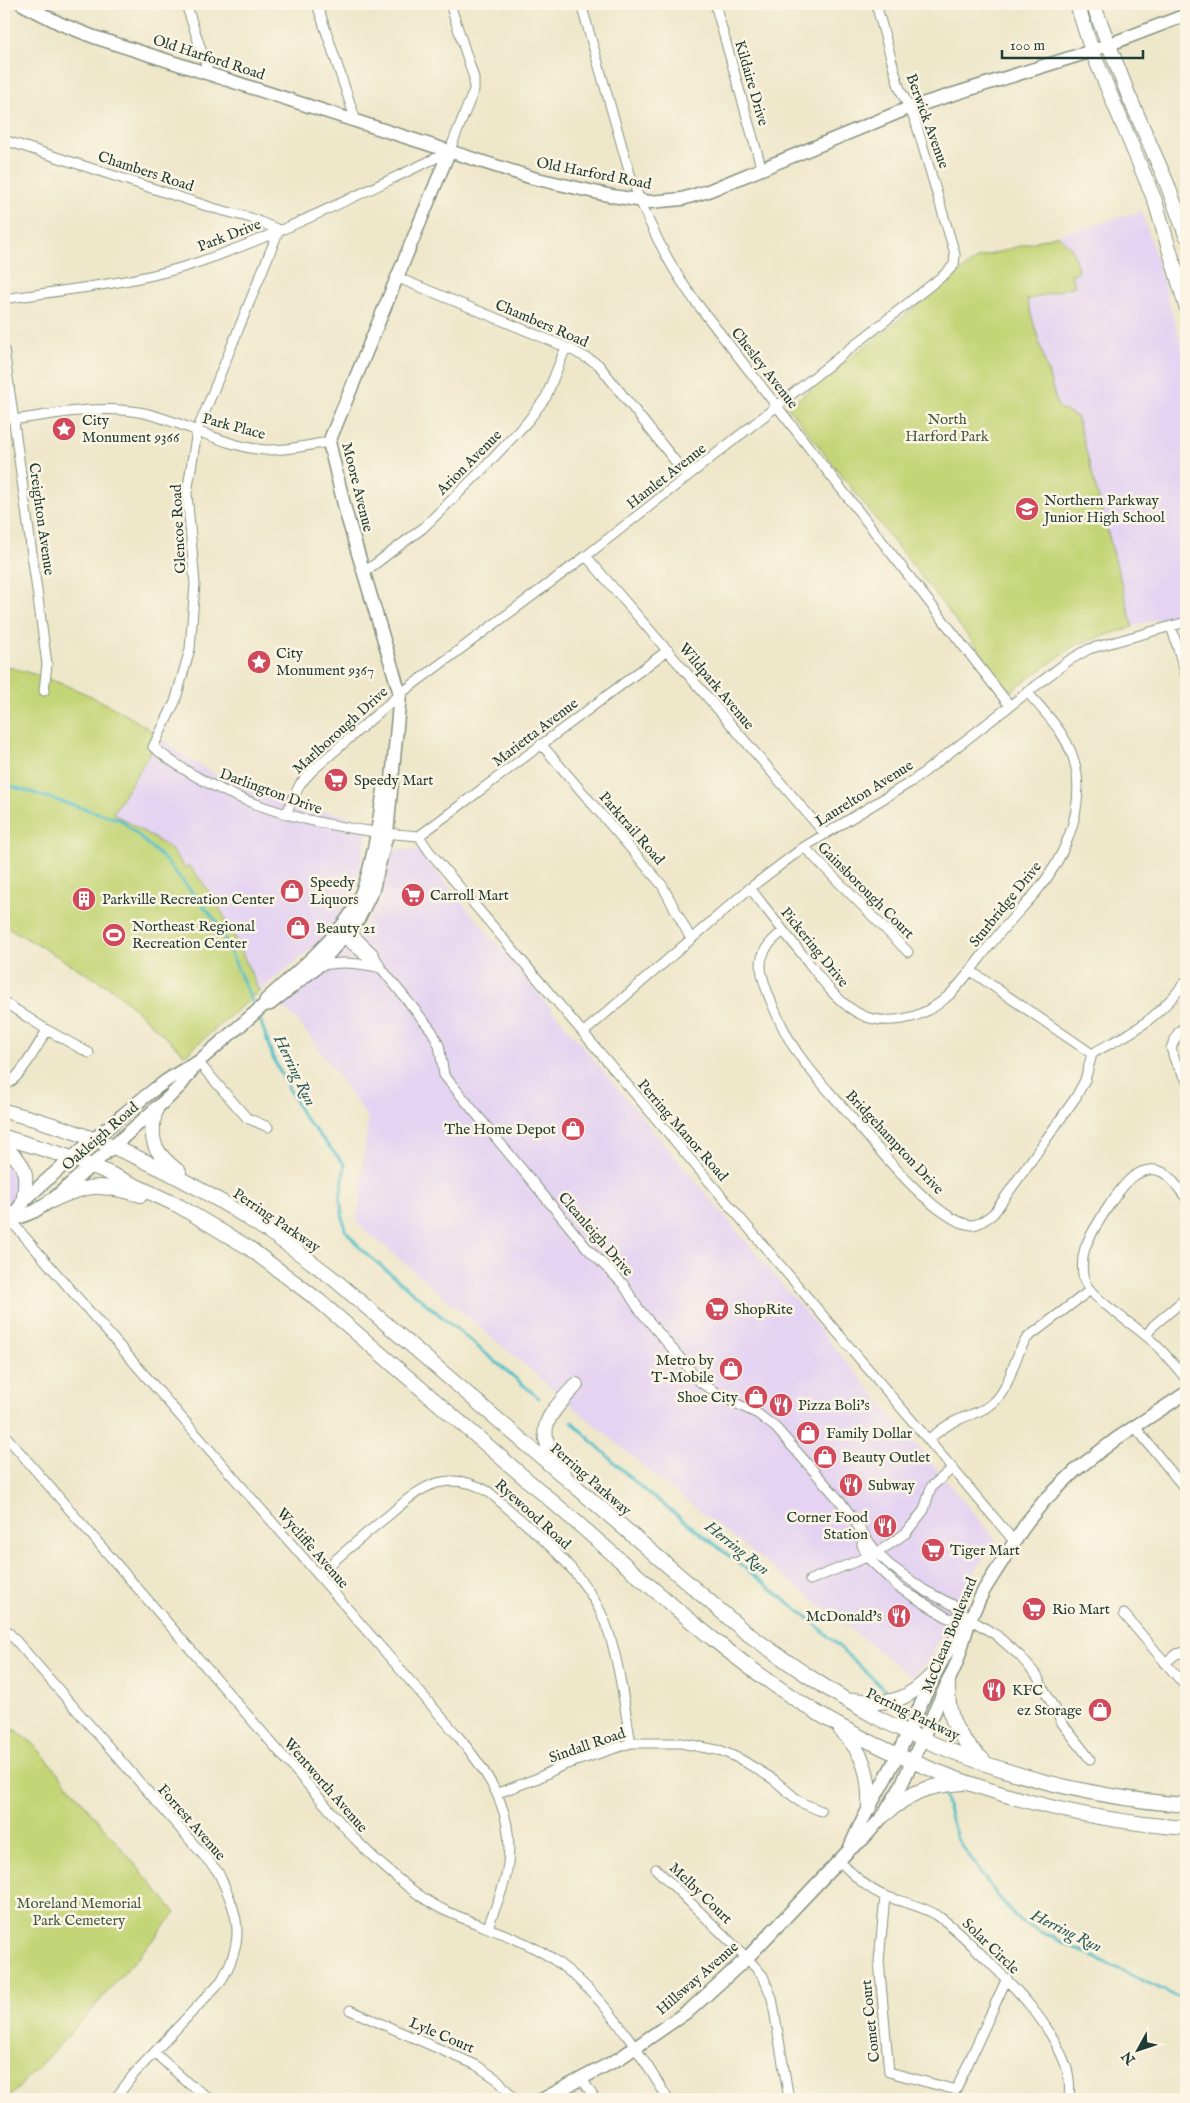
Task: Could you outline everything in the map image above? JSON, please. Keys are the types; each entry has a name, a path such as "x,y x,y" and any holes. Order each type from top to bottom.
{"main road":[{"path":"1077,4 1092,51 1155,201 1186,306"},
{"path":"1094,4 1108,45 1185,229"},
{"path":"156,1109 152,1142 160,1155 177,1170 231,1207"},
{"name":"Perring Parkway","path":"4,1111 31,1117 94,1140 165,1171 231,1207 299,1251 744,1631 805,1674 844,1698 908,1732 989,1766 1069,1788 1119,1797 1186,1805"},
{"path":"4,1137 21,1141 91,1166 179,1206 249,1248 310,1294 691,1620 748,1665 828,1719 898,1755 968,1783 1025,1800 1098,1817 1186,1828"},
{"path":"4,1148 19,1160 24,1168 26,1177 23,1202"},
{"path":"51,1201 72,1191 98,1186 113,1188 179,1206"},
{"path":"576,1385 551,1414 544,1434 547,1447 582,1493"},
{"path":"844,1698 872,1703 890,1702 917,1691 935,1672"},
{"path":"948,1682 948,1702 951,1719 966,1745 989,1766"},
{"path":"828,1719 860,1752 868,1776 869,1808"},
{"path":"883,1816 909,1795 920,1790 944,1784 968,1783"}],"street":[{"name":"Old Harford Road","path":"22,4 77,30 449,152 534,178 591,192 640,201 659,202 694,196 762,170 909,108 1092,51 1186,15"},
{"path":"186,4 209,74"},
{"path":"317,4 356,121"},
{"path":"449,152 474,90 474,78 450,4"},
{"name":"Chesley Avenue","path":"581,4 630,174 640,201 665,254 684,287 1010,706"},
{"name":"Kildaire Drive","path":"715,4 762,170"},
{"name":"Berwick Avenue","path":"876,4 899,86 918,128 955,254 954,265 945,274"},
{"name":"Chambers Road","path":"4,140 212,208 251,218 279,230"},
{"name":"Park Drive","path":"4,299 156,274 226,252 279,230 449,152"},
{"name":"Moore Avenue","path":"381,833 387,772 393,756 400,694 363,573 329,442 449,152"},
{"path":"1165,233 1185,229"},
{"name":"Glencoe Road","path":"153,747 174,702 190,649 195,584 187,493 197,431 279,230"},
{"name":"Hamlet Avenue","path":"400,694 586,556 945,274"},
{"name":"Chambers Road","path":"396,277 566,347 588,358 604,371 687,476"},
{"name":"Arion Avenue","path":"363,573 423,528 528,421 546,397 566,347"},
{"name":"Creighton Avenue","path":"4,350 48,664 44,691"},
{"name":"Park Place","path":"14,420 90,410 125,410 144,413 242,446 265,450 286,449 329,442"},
{"name":"Wildpark Avenue","path":"586,556 825,834"},
{"name":"Laurelton Avenue","path":"583,1033 750,888 804,847 914,780 1081,652 1186,622"},
{"path":"1171,626 1186,674"},
{"name":"Marietta Avenue","path":"419,836 668,650"},
{"name":"Sturbridge Drive","path":"971,971 990,945 1048,876 1065,844 1075,812 1078,776 1071,750 1055,724 1027,692"},
{"name":"Marlborough Drive","path":"286,814 300,784 313,770 400,694"},
{"name":"Parktrail Road","path":"541,744 662,885 691,939"},
{"name":"Darlington Drive","path":"153,747 172,762 219,788 286,814 327,826 419,836"},
{"name":"Oakleigh Road","path":"264,1005 270,1004 318,966 343,931 360,895 381,833"},
{"name":"Perring Manor Road","path":"419,836 429,851 1014,1541"},
{"name":"Gainsborough Court","path":"804,847 908,952"},
{"name":"Pickering Drive","path":"750,888 830,990 845,1004 868,1017 881,1020 904,1019 927,1012 957,989 971,971"},
{"name":"Oakleigh Road","path":"7,1224 35,1212 51,1201 156,1109 180,1085 198,1062 264,1005 266,1000 326,944 343,931"},
{"name":"Cleanleigh Drive","path":"343,931 368,960 381,968 432,1032 439,1045 444,1075 587,1248 623,1284 638,1308 701,1383 725,1398 758,1414 776,1428 847,1510 873,1556 894,1583 948,1618 970,1619"},
{"name":"Bridgehampton Drive","path":"783,931 765,949 761,968 765,984 796,1052 912,1186 935,1206 961,1222 972,1225 980,1223 994,1213 1076,1097 1085,1080 1092,1054"},
{"path":"318,966 336,962 381,968"},
{"path":"971,971 1092,1054 1120,1039 1149,1018 1164,1006 1186,981"},
{"path":"4,1002 47,1030 90,1053"},
{"path":"1186,1025 1178,1033 1172,1048 1175,1061 1186,1079"},
{"path":"4,1086 16,1078 47,1030"},
{"path":"198,1062 247,1118 268,1127"},
{"name":"Oakleigh Road","path":"7,1224 23,1202 156,1087 173,1074 198,1062"},
{"path":"1186,1198 1169,1178 1156,1170 1142,1172 1124,1184 1085,1248 1083,1264 1083,1277 1089,1291 1146,1336 1186,1380"},
{"name":"Wycliffe Avenue","path":"7,1224 318,1575 473,1754 487,1773 498,1793 506,1827 508,1854 506,1877 488,1927"},
{"path":"929,1439 946,1426 993,1403 1008,1382 1021,1346 1027,1338 1089,1291"},
{"path":"1146,1336 1153,1326 1186,1298"},
{"name":"McClean Boulevard","path":"913,1761 948,1682 964,1642 970,1619 990,1579 1014,1541 1044,1501 1077,1469 1109,1444 1186,1393"},
{"path":"1135,1427 1186,1490"},
{"name":"Wentworth Avenue","path":"4,1434 374,1859 432,1904 534,1947 566,1969 606,2006 636,2048 668,2099"},
{"path":"810,1580 873,1556 906,1533 917,1522 924,1510 931,1487 953,1468"},
{"name":"Ryewood Road","path":"318,1575 423,1489 437,1483 452,1481 467,1482 479,1486 489,1492 569,1564 596,1603 608,1631 618,1668 631,1743"},
{"name":"Cleanleigh Drive","path":"873,1556 924,1590 955,1606 970,1619"},
{"path":"1124,1614 1165,1663 1183,1677 1186,1688"},
{"path":"970,1619 996,1635 1020,1656 1037,1676 1062,1724 1090,1759"},
{"name":"Hillsway Avenue","path":"849,1850 855,1833 898,1755 935,1672 955,1638 970,1619"},
{"name":"Forrest Avenue","path":"4,1627 218,1872 230,1898 238,1929 227,1970 221,1981 134,2074 115,2099"},
{"path":"1165,1663 1176,1654 1186,1652"},
{"name":"Sindall Road","path":"498,1793 538,1778 561,1766 631,1743 681,1743 722,1751 740,1759 773,1779 800,1802 821,1811"},
{"name":"Hillsway Avenue","path":"543,2099 636,2048 691,2009 747,1958 883,1816 900,1788 913,1761"},
{"name":"Solar Circle","path":"840,1861 862,1881 885,1896 913,1904 936,1915 963,1936 1007,1978 1052,2037 1070,2081 1069,2099"},
{"name":"Melby Court","path":"656,1869 747,1958"},
{"name":"Comet Court","path":"885,1896 878,1961 889,2072 956,2090 1007,1978"},
{"path":"747,1958 763,1976 769,1987 789,2099"},
{"name":"Lyle Court","path":"350,2010 476,2064 498,2080 514,2099"},
{"path":"155,2053 189,2084 211,2099"},
{"path":"582,2079 594,2099"}],"shaded area":[{"name":"North Harford Park","path":"1142,211 1186,361 1186,610 1075,645 1011,691 788,407 978,258"},
{"path":"160,737 185,757 224,779 301,806 370,821 360,868 352,891 337,920 325,938 259,991 223,913 207,886 185,868 169,848 113,813"},
{"path":"393,850 418,850 996,1540 974,1572 929,1659 912,1677 654,1475 357,1223 368,1118 300,1023 283,1008 351,943 368,920 388,871"},
{"path":"4,1163 19,1182 20,1192 4,1210"}],"green space":[{"name":"North Harford Park","path":"1058,235 1072,249 1079,272 1071,274 1075,286 1027,300 1058,407 1077,417 1133,627 1075,645 1011,691 788,407 978,258"},
{"path":"4,666 65,685 105,703 160,737 113,813 170,848 185,868 189,866 201,880 229,926 259,991 185,1055 114,990 4,925"},
{"name":"Moreland Memorial Park Cemetery","path":"4,1722 33,1743 176,1913 89,2013 8,2099 4,2099"}],"waterway":[{"name":"Herring Run","path":"4,784 121,820 164,859 217,922 255,1008"},
{"name":"Herring Run","path":"258,1013 273,1058 303,1116 345,1165 340,1200 345,1230 362,1250 539,1398"},
{"name":"Herring Run","path":"572,1422 636,1483 811,1620 888,1693"},
{"name":"Herring Run","path":"943,1792 957,1839 994,1891 1020,1922 1186,2001"}],"place":[{"name":"City Monument 9366","path":"64,429"},
{"name":"Northern Parkway Junior High School","path":"1027,509"},
{"name":"City Monument 9367","path":"259,662"},
{"name":"Speedy Mart","path":"336,780"},
{"name":"Speedy Liquors","path":"292,891"},
{"name":"Carroll Mart","path":"413,895"},
{"name":"Parkville Recreation Center","path":"84,899"},
{"name":"Beauty 21","path":"298,928"},
{"name":"Northeast Regional Recreation Center","path":"114,935"},
{"name":"The Home Depot","path":"573,1129"},
{"name":"ShopRite","path":"717,1309"},
{"name":"Metro by T-Mobile","path":"731,1369"},
{"name":"Shoe City","path":"756,1397"},
{"name":"Pizza Boli's","path":"781,1405"},
{"name":"Family Dollar","path":"808,1433"},
{"name":"Beauty Outlet","path":"825,1457"},
{"name":"Subway","path":"851,1485"},
{"name":"Corner Food Station","path":"885,1526"},
{"name":"Tiger Mart","path":"933,1550"},
{"name":"Rio Mart","path":"1034,1609"},
{"name":"McDonald's","path":"899,1616"},
{"name":"KFC","path":"994,1690"},
{"name":"ez Storage","path":"1100,1710"}]}
